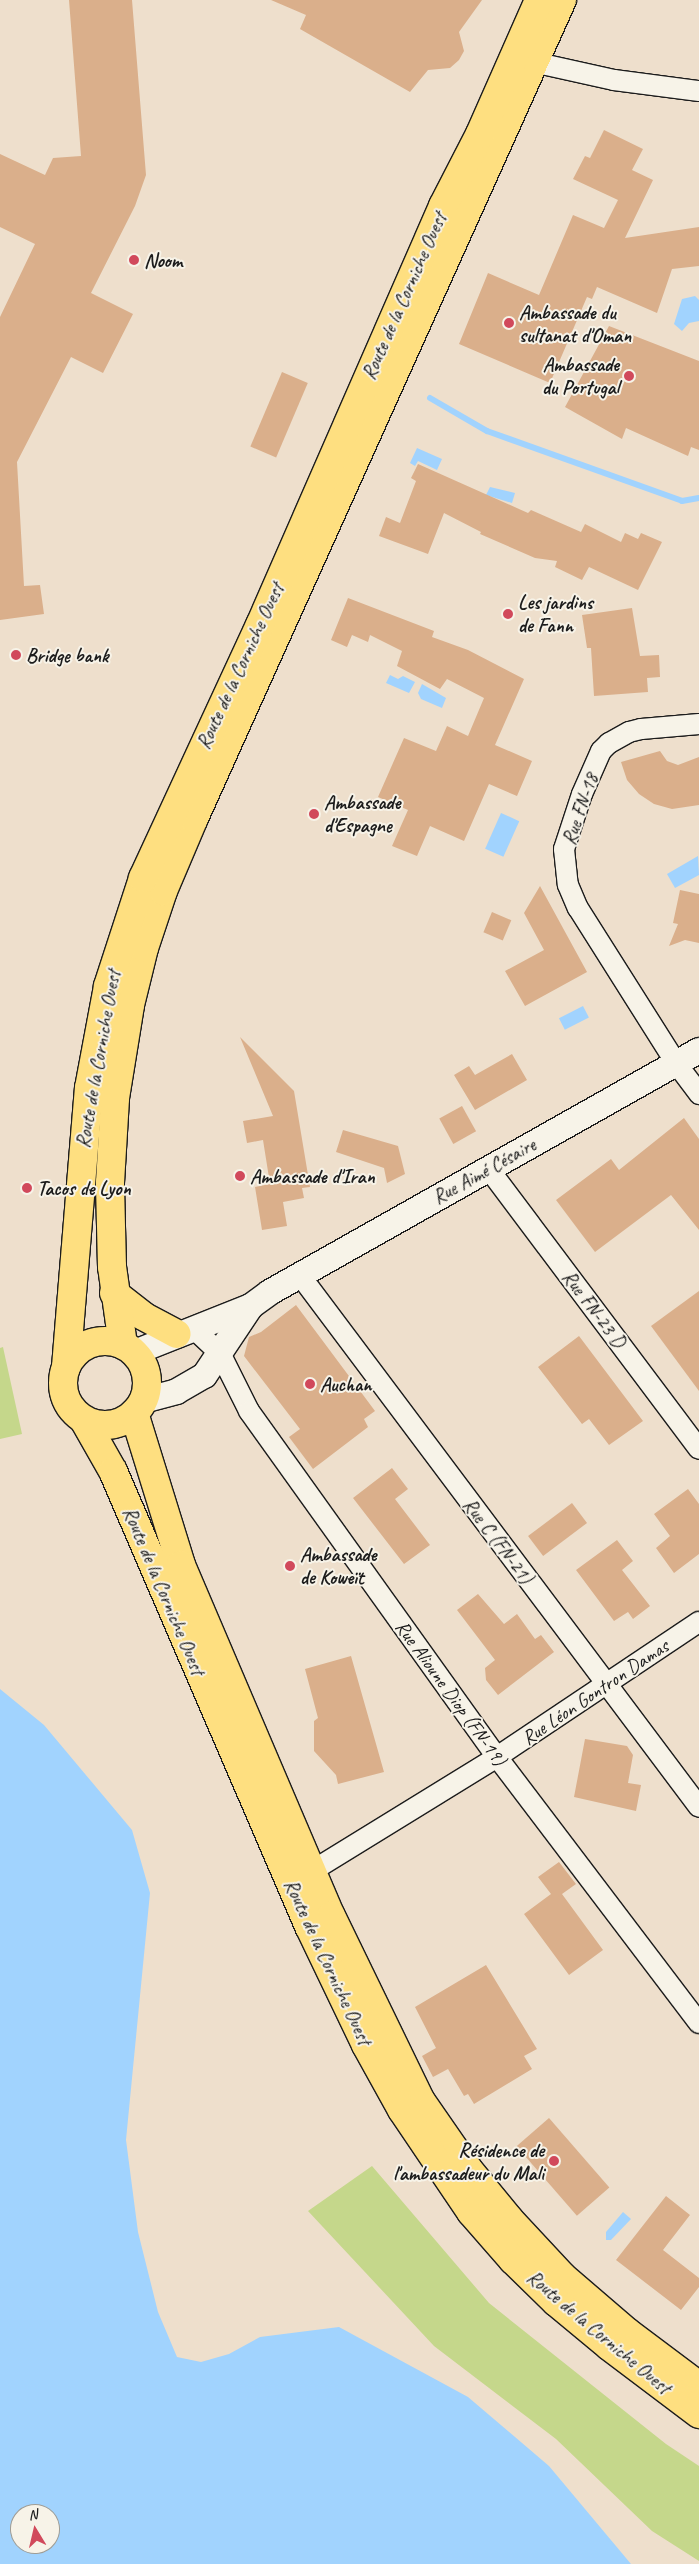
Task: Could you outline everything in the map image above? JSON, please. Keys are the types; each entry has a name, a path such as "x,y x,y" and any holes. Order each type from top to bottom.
{"highway":[{"path":"480,134 484,86 520,0"},
{"name":"Route de la Corniche Ouest","path":"66,1367 89,1088 108,986 119,947 162,833 260,625 443,206 480,134 540,0"},
{"name":"Route de la Corniche Ouest","path":"128,1348 114,1293 110,1183 116,1098 130,1005 160,901 562,0"},
{"path":"539,53 565,24 582,0"},
{"path":"114,1293 143,1316 186,1332"},
{"path":"96,1342 128,1348 146,1374 138,1407 110,1424 84,1420 68,1402 63,1391 66,1367 73,1355 96,1342"},
{"name":"Route de la Corniche Ouest","path":"138,1407 181,1565 312,1871 421,2101 468,2169 509,2219 562,2276 627,2332 698,2382"},
{"name":"Route de la Corniche Ouest","path":"84,1420 113,1471 309,1926 366,2045 402,2110 471,2212 513,2260 584,2325 699,2414"}],"street":[{"path":"539,53 614,80 699,91"},
{"name":"Rue FN-18","path":"699,724 641,729 629,732 601,751 582,794 564,849 568,885 578,908 676,1063 699,1094"},
{"name":"Rue Aimé Césaire","path":"128,1348 186,1332 259,1299 299,1274 699,1050"},
{"name":"Rue FN-23 D","path":"488,1168 699,1449"},
{"name":"Rue C (FN-21)","path":"299,1274 699,1807"},
{"path":"138,1407 189,1385 204,1375 259,1299"},
{"path":"186,1332 220,1353"},
{"name":"Rue Alioune Diop (FN-19)","path":"220,1353 249,1411 497,1757 699,2023"},
{"name":"Rue Léon Gontron Damas","path":"312,1871 497,1757 699,1622"}],"green space":[{"path":"3,1347 22,1434 0,1439 0,1348"},
{"path":"372,2166 489,2303 666,2444 699,2466 699,2561 652,2531 556,2439 434,2346 308,2211"}],"water":[{"path":"695,296 699,300 699,321 689,323 682,331 674,324 682,299"},
{"path":"417,448 442,459 437,470 418,461 415,466 410,463"},
{"path":"490,487 515,493 512,503 486,495"},
{"path":"390,675 398,679 403,676 415,682 409,693 386,683"},
{"path":"422,684 446,698 442,708 421,699 418,693"},
{"path":"501,813 519,821 503,857 485,849"},
{"path":"698,856 699,875 675,888 667,874"},
{"path":"583,1006 589,1018 565,1030 559,1018"},
{"path":"0,1689 44,1725 132,1830 150,1893 126,2140 138,2232 158,2312 177,2357 201,2362 229,2354 260,2337 339,2327 468,2397 549,2466 631,2564 0,2564"},
{"path":"623,2212 631,2219 611,2240 606,2240 606,2232"}],"building":[{"path":"69,0 132,0 146,175 135,206 91,293 133,314 103,373 71,357 17,462 24,586 40,585 44,614 0,620 0,317 35,244 0,227 0,154 45,175 53,158 81,156"},
{"path":"271,0 482,0 459,32 464,51 459,60 450,68 428,70 410,92 300,29 306,15"},
{"path":"604,130 643,149 632,170 653,180 625,238 699,227 699,266 672,269 657,313 597,287 592,299 587,297 550,383 459,344 488,273 539,295 573,215 604,228 618,200 573,179 585,156 590,158"},
{"path":"609,326 699,361 699,450 691,447 688,456 626,428 622,439 565,407"},
{"path":"282,372 308,383 276,458 250,447"},
{"path":"418,464 528,513 531,510 581,532 585,524 621,542 625,533 638,539 641,533 662,542 638,590 589,567 582,580 555,567 557,561 535,558 480,534 481,532 444,513 428,554 379,536 386,517 400,523 416,481 411,478"},
{"path":"348,598 434,631 432,637 468,650 524,679 495,745 532,761 517,796 489,784 464,841 430,826 417,856 392,846 408,810 378,797 404,738 436,751 447,726 468,736 484,698 447,679 440,689 397,666 402,651 370,635 368,642 352,635 347,647 331,640"},
{"path":"632,608 640,656 659,655 660,677 647,678 648,692 594,696 591,648 587,648 582,615"},
{"path":"660,751 667,761 678,765 699,757 699,805 672,809 654,804 639,794 627,780 621,762"},
{"path":"540,886 587,972 525,1006 505,971 544,950 524,913"},
{"path":"680,890 699,894 699,943 685,940 669,946 678,924 673,923"},
{"path":"492,912 511,920 503,940 483,932"},
{"path":"240,1037 294,1091 310,1187 302,1188 304,1198 283,1202 287,1226 262,1230 255,1187 270,1184 263,1140 247,1143 243,1121 273,1116"},
{"path":"512,1054 527,1080 475,1110 454,1075 469,1066 475,1075"},
{"path":"462,1106 476,1131 453,1144 439,1119"},
{"path":"684,1118 699,1139 699,1230 671,1195 595,1252 556,1200 611,1159 619,1170"},
{"path":"343,1130 398,1146 405,1174 387,1183 384,1168 336,1152"},
{"path":"699,1291 699,1391 651,1326"},
{"name":"Auchan","path":"296,1305 375,1411 364,1419 368,1427 313,1469 289,1437 300,1429 244,1356 249,1337 261,1332"},
{"path":"579,1336 643,1421 609,1445 589,1419 582,1424 538,1367"},
{"path":"392,1468 408,1489 395,1499 430,1545 404,1564 353,1498"},
{"path":"688,1489 699,1504 699,1554 674,1573 656,1548 670,1536 654,1514"},
{"path":"572,1503 587,1523 543,1556 528,1536"},
{"path":"617,1540 633,1561 622,1570 650,1606 633,1619 628,1612 614,1621 576,1570"},
{"path":"478,1594 504,1624 517,1614 535,1639 541,1635 554,1652 498,1695 486,1680 485,1668 495,1660 457,1610"},
{"path":"351,1656 384,1772 338,1784 336,1775 314,1751 314,1721 318,1718 305,1669"},
{"path":"585,1739 627,1746 633,1755 628,1783 641,1785 636,1811 574,1797"},
{"path":"559,1862 576,1884 562,1894 603,1950 569,1975 524,1914 551,1894 538,1877"},
{"path":"486,1965 537,2049 524,2056 532,2069 474,2104 468,2094 464,2096 448,2069 433,2077 422,2056 436,2048 415,2007"},
{"path":"549,2118 609,2187 577,2216 517,2146"},
{"path":"666,2196 690,2215 663,2250 699,2278 699,2287 681,2310 616,2260"}],"waterway":[{"path":"430,398 487,431 682,501 699,498"}],"place":[{"name":"Noom","path":"134,260"},
{"name":"Ambassade du sultanat d'Oman","path":"509,323"},
{"name":"Ambassade du Portugal","path":"629,376"},
{"name":"Les jardins de Fann","path":"508,614"},
{"name":"Bridge bank","path":"16,655"},
{"name":"Ambassade d'Espagne","path":"314,814"},
{"name":"Ambassade d'Iran","path":"240,1176"},
{"name":"Tacos de Lyon","path":"27,1188"},
{"name":"Auchan","path":"310,1384"},
{"name":"Ambassade de Koweït","path":"290,1566"},
{"name":"Résidence de l'ambassadeur du Mali","path":"554,2161"}]}
